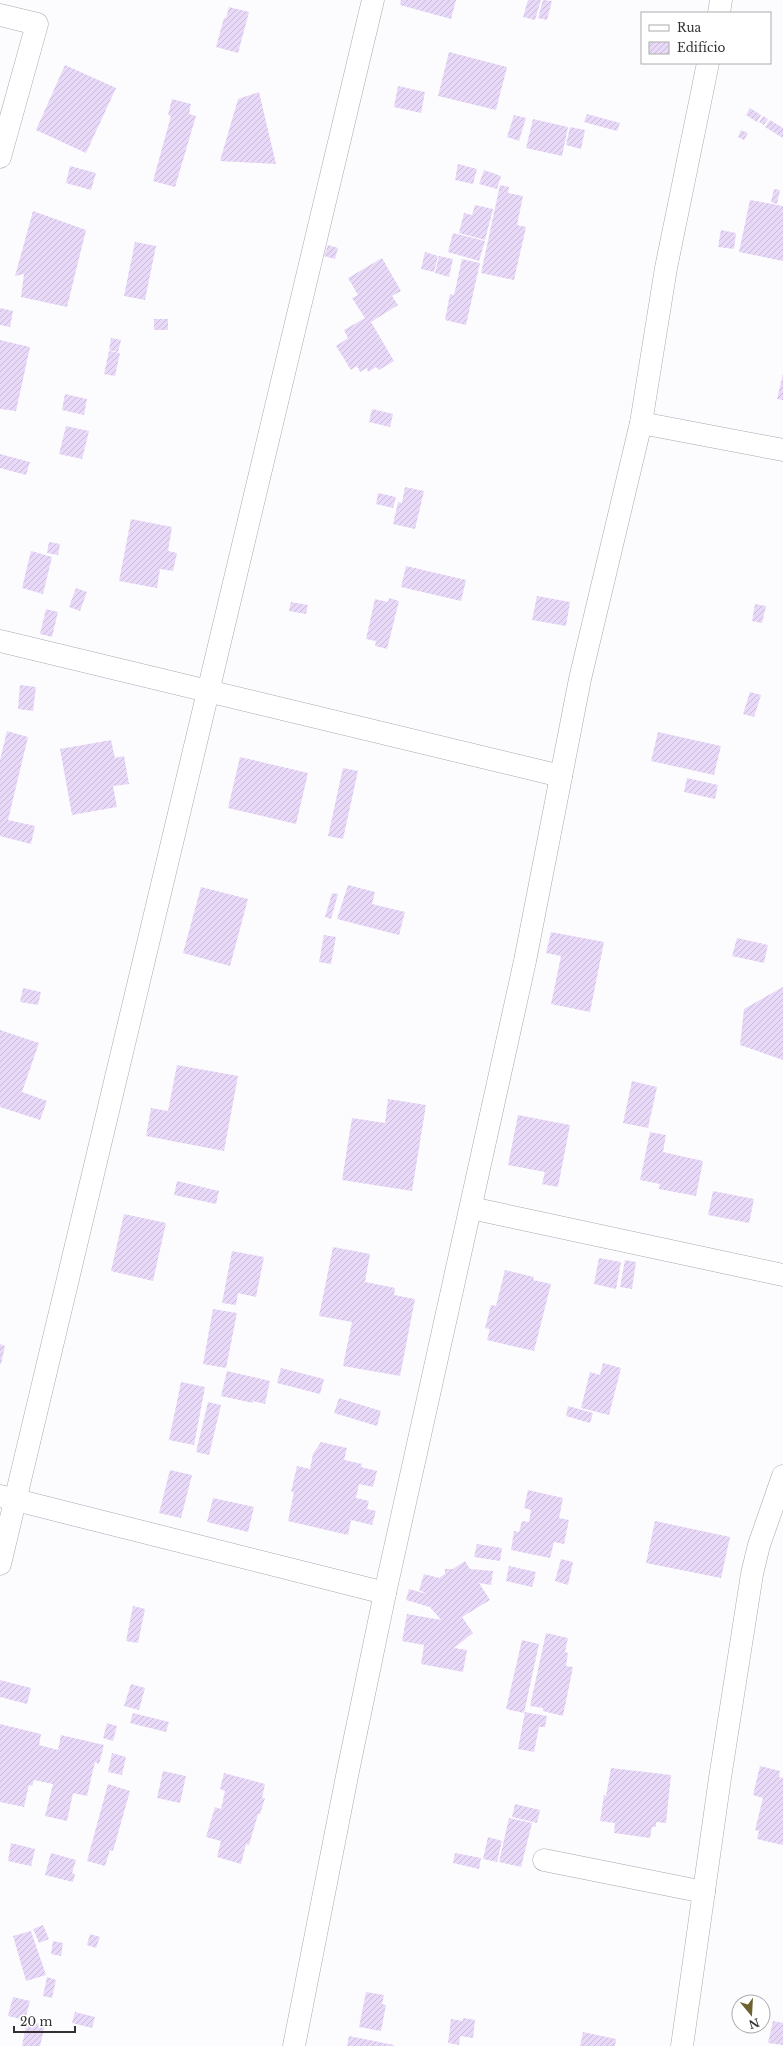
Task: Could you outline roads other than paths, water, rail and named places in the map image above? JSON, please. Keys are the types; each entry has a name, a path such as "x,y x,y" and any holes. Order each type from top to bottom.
{"street":[{"path":"0,1564 8,1498 208,691 373,0"},
{"path":"719,12 721,0"},
{"path":"0,15 37,24 0,157"},
{"path":"294,2046 348,1771 385,1593 525,961 580,679 641,423 666,268 708,64"},
{"path":"641,423 783,450"},
{"path":"0,641 561,776"},
{"path":"471,1208 783,1275"},
{"path":"682,2046 720,1778 752,1574 759,1545 783,1476"},
{"path":"8,1498 385,1593"},
{"path":"544,1860 704,1892"}]}
